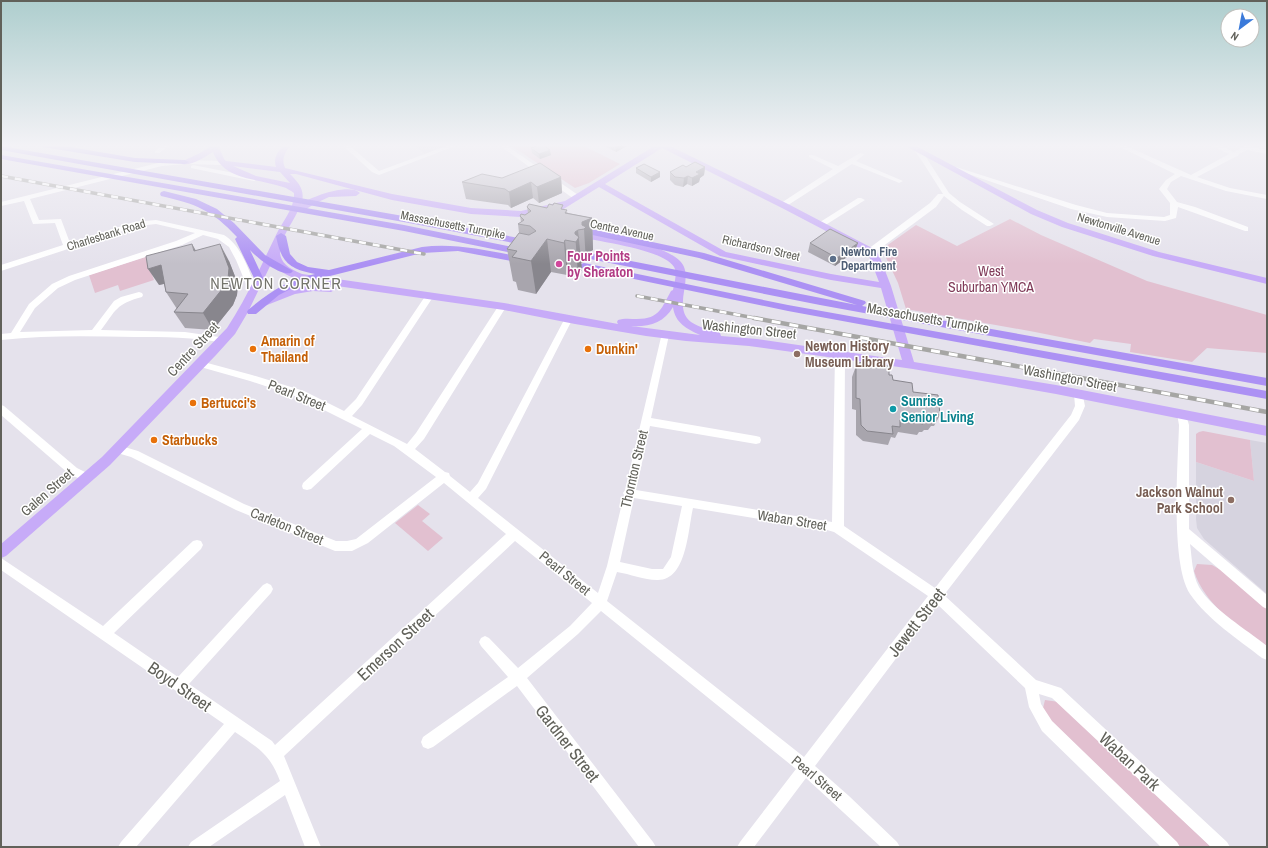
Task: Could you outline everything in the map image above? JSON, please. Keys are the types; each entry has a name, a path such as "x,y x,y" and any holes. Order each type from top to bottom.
{"highway":[{"path":"109,185 178,197 202,205 218,213 255,251 268,261 288,271"},
{"name":"Massachusetts Turnpike","path":"158,185 404,228 522,252"},
{"name":"Massachusetts Turnpike","path":"209,185 417,221 529,243"},
{"path":"567,230 697,254 922,321"},
{"path":"238,232 259,280"},
{"path":"281,236 284,252 287,258 293,263 304,269 330,273"},
{"path":"252,312 278,291 294,283 422,250 458,248 527,262"},
{"name":"Massachusetts Turnpike","path":"590,256 760,291 1267,382"},
{"name":"Massachusetts Turnpike","path":"582,269 682,292 726,296 849,320 1267,395"}],"main road":[{"path":"283,185 290,186 297,190 300,196"},
{"path":"274,248 292,216 300,196 296,185"},
{"path":"346,185 400,198 471,211 529,224"},
{"path":"552,216 554,211 598,185"},
{"name":"Richardson Street","path":"600,185 723,254 831,277 886,286"},
{"path":"741,185 821,224 871,251 876,259 893,306 910,365"},
{"name":"Newtonville Avenue","path":"984,185 1034,212 1065,225 1156,254 1267,281"},
{"path":"292,216 315,199 342,192 400,198"},
{"path":"471,211 521,214 566,203"},
{"name":"Centre Avenue","path":"567,230 655,250 671,258 678,265 680,275 674,307"},
{"name":"Centre Street","path":"115,452 231,331 259,280 274,248"},
{"name":"Washington Street","path":"274,248 274,257 276,261 288,271 309,278 429,297 526,310 568,320 665,335 710,340 741,341 910,365 1079,394 1267,431"},
{"name":"Washington Street","path":"231,331 252,312 278,296 309,288 416,295"},
{"path":"526,310 639,323 658,318 674,307 689,326 713,335 741,341"},
{"name":"Galen Street","path":"1,552 115,452"}],"street":[{"path":"1,204 78,185"},
{"path":"559,185 577,197"},
{"path":"782,205 814,185"},
{"path":"939,185 943,194 990,224"},
{"path":"1005,185 1067,205 1106,215 1165,219 1173,216 1175,210 1174,204"},
{"path":"1166,185 1163,189 1164,193 1174,204 1202,212 1229,225 1244,229"},
{"path":"1213,185 1228,190 1267,197"},
{"path":"871,251 933,205 943,194"},
{"path":"26,197 36,222 58,221 67,247"},
{"path":"821,224 861,200"},
{"name":"Charlesbank Road","path":"1,268 147,222 160,222 223,238 230,242 253,291"},
{"path":"14,335 32,306 55,286 72,278 179,243 202,233"},
{"path":"94,333 117,303 124,299 139,295"},
{"path":"346,416 359,402 429,297"},
{"path":"408,449 420,436 502,307"},
{"path":"472,498 482,486 568,320"},
{"path":"1,337 14,335 94,333 202,336 223,340"},
{"name":"Thornton Street","path":"601,602 613,566 628,493 665,335"},
{"path":"838,528 840,355"},
{"name":"Pearl Street","path":"200,364 289,389 311,398 408,449 445,476 805,767 844,801 892,847"},
{"name":"Jewett Street","path":"745,847 936,595 1075,417 1080,406 1079,394"},
{"path":"1,410 73,471 87,478"},
{"path":"1182,414 1184,425 1183,531 1187,567 1194,588 1209,608 1267,654"},
{"path":"645,421 756,440"},
{"path":"307,486 370,428"},
{"name":"Carleton Street","path":"115,452 134,454 240,507 335,546 349,547 362,542 374,534 445,476"},
{"name":"Waban Street","path":"628,493 838,528 936,595"},
{"path":"613,566 659,575 670,572 679,552 688,504"},
{"path":"1183,531 1267,603"},
{"name":"Emerson Street","path":"275,755 515,533"},
{"path":"104,634 197,545"},
{"name":"Boyd Street","path":"1,563 267,746 275,755 289,784 313,847"},
{"path":"179,685 267,589"},
{"name":"Waban Park","path":"936,595 1032,685 1056,693 1222,847"},
{"path":"428,742 517,678 574,630 601,602"},
{"name":"Gardner Street","path":"485,642 517,678 648,847"},
{"path":"1032,685 1031,697 1037,711 1048,726 1172,847"},
{"path":"126,847 234,723"},
{"path":"196,847 289,784"}],"shaded area":[{"name":"Jackson Walnut Park School","path":"1250,440 1267,443 1267,594 1204,539 1197,528 1196,519 1196,462 1254,481"}],"green space":[{"path":"570,185 585,185 575,188"},
{"name":"West Suburban YMCA","path":"1010,219 1041,235 1147,281 1267,315 1267,353 1207,348 1192,362 1130,352 1131,344 1094,339 1090,343 906,309 898,283 882,249 916,225 957,246"},
{"path":"161,252 167,267 151,272 154,280 120,291 118,285 95,293 89,275"},
{"path":"1203,431 1250,440 1254,481 1196,462 1196,434"},
{"path":"418,505 430,514 422,521 443,538 428,551 395,523"},
{"path":"1197,564 1212,565 1230,575 1267,607 1267,649 1224,615 1206,595 1194,571"},
{"path":"1045,700 1059,702 1211,847 1180,847 1042,712"}],"building":[{"path":"478,185 525,185 509,192 505,189"},
{"path":"534,185 543,185 537,187"},
{"path":"554,203 563,205 561,209 567,210 565,213 592,218 582,222 582,225 586,227 584,229 575,232 575,234 579,237 576,242 565,240 564,243 547,239 531,261 512,257 517,251 507,249 519,233 529,235 536,231 530,226 518,224 524,220 520,216 521,214 525,215 531,211 527,207 529,204 547,208 549,204 553,205"},
{"path":"830,229 858,243 837,258 810,243"},
{"path":"192,244 194,251 220,244 229,268 228,279 223,288 203,313 174,312 188,294 166,292 161,265 148,269 146,256"},
{"name":"Sunrise Senior Living","path":"863,362 889,366 889,375 892,375 893,380 912,383 913,392 938,395 940,415 934,414 934,419 928,418 928,421 922,421 923,424 900,420 900,427 892,426 893,434 867,431 861,425 860,399 856,398 856,366"}],"railway":[{"path":"47,185 424,254"},
{"path":"637,296 760,319"},
{"path":"754,318 1267,412"}],"place":[{"name":"Newton Fire Department","path":"833,259"},
{"name":"Four Points by Sheraton","path":"559,264"},
{"name":"Amarin of Thailand","path":"253,349"},
{"name":"Dunkin'","path":"588,349"},
{"name":"Newton History Museum Library","path":"797,354"},
{"name":"Bertucci's","path":"193,403"},
{"name":"Sunrise Senior Living","path":"893,409"},
{"name":"Starbucks","path":"154,440"},
{"name":"Jackson Walnut Park School","path":"1231,500"}],"district":[{"name":"NEWTON CORNER","path":"276,283"}]}
